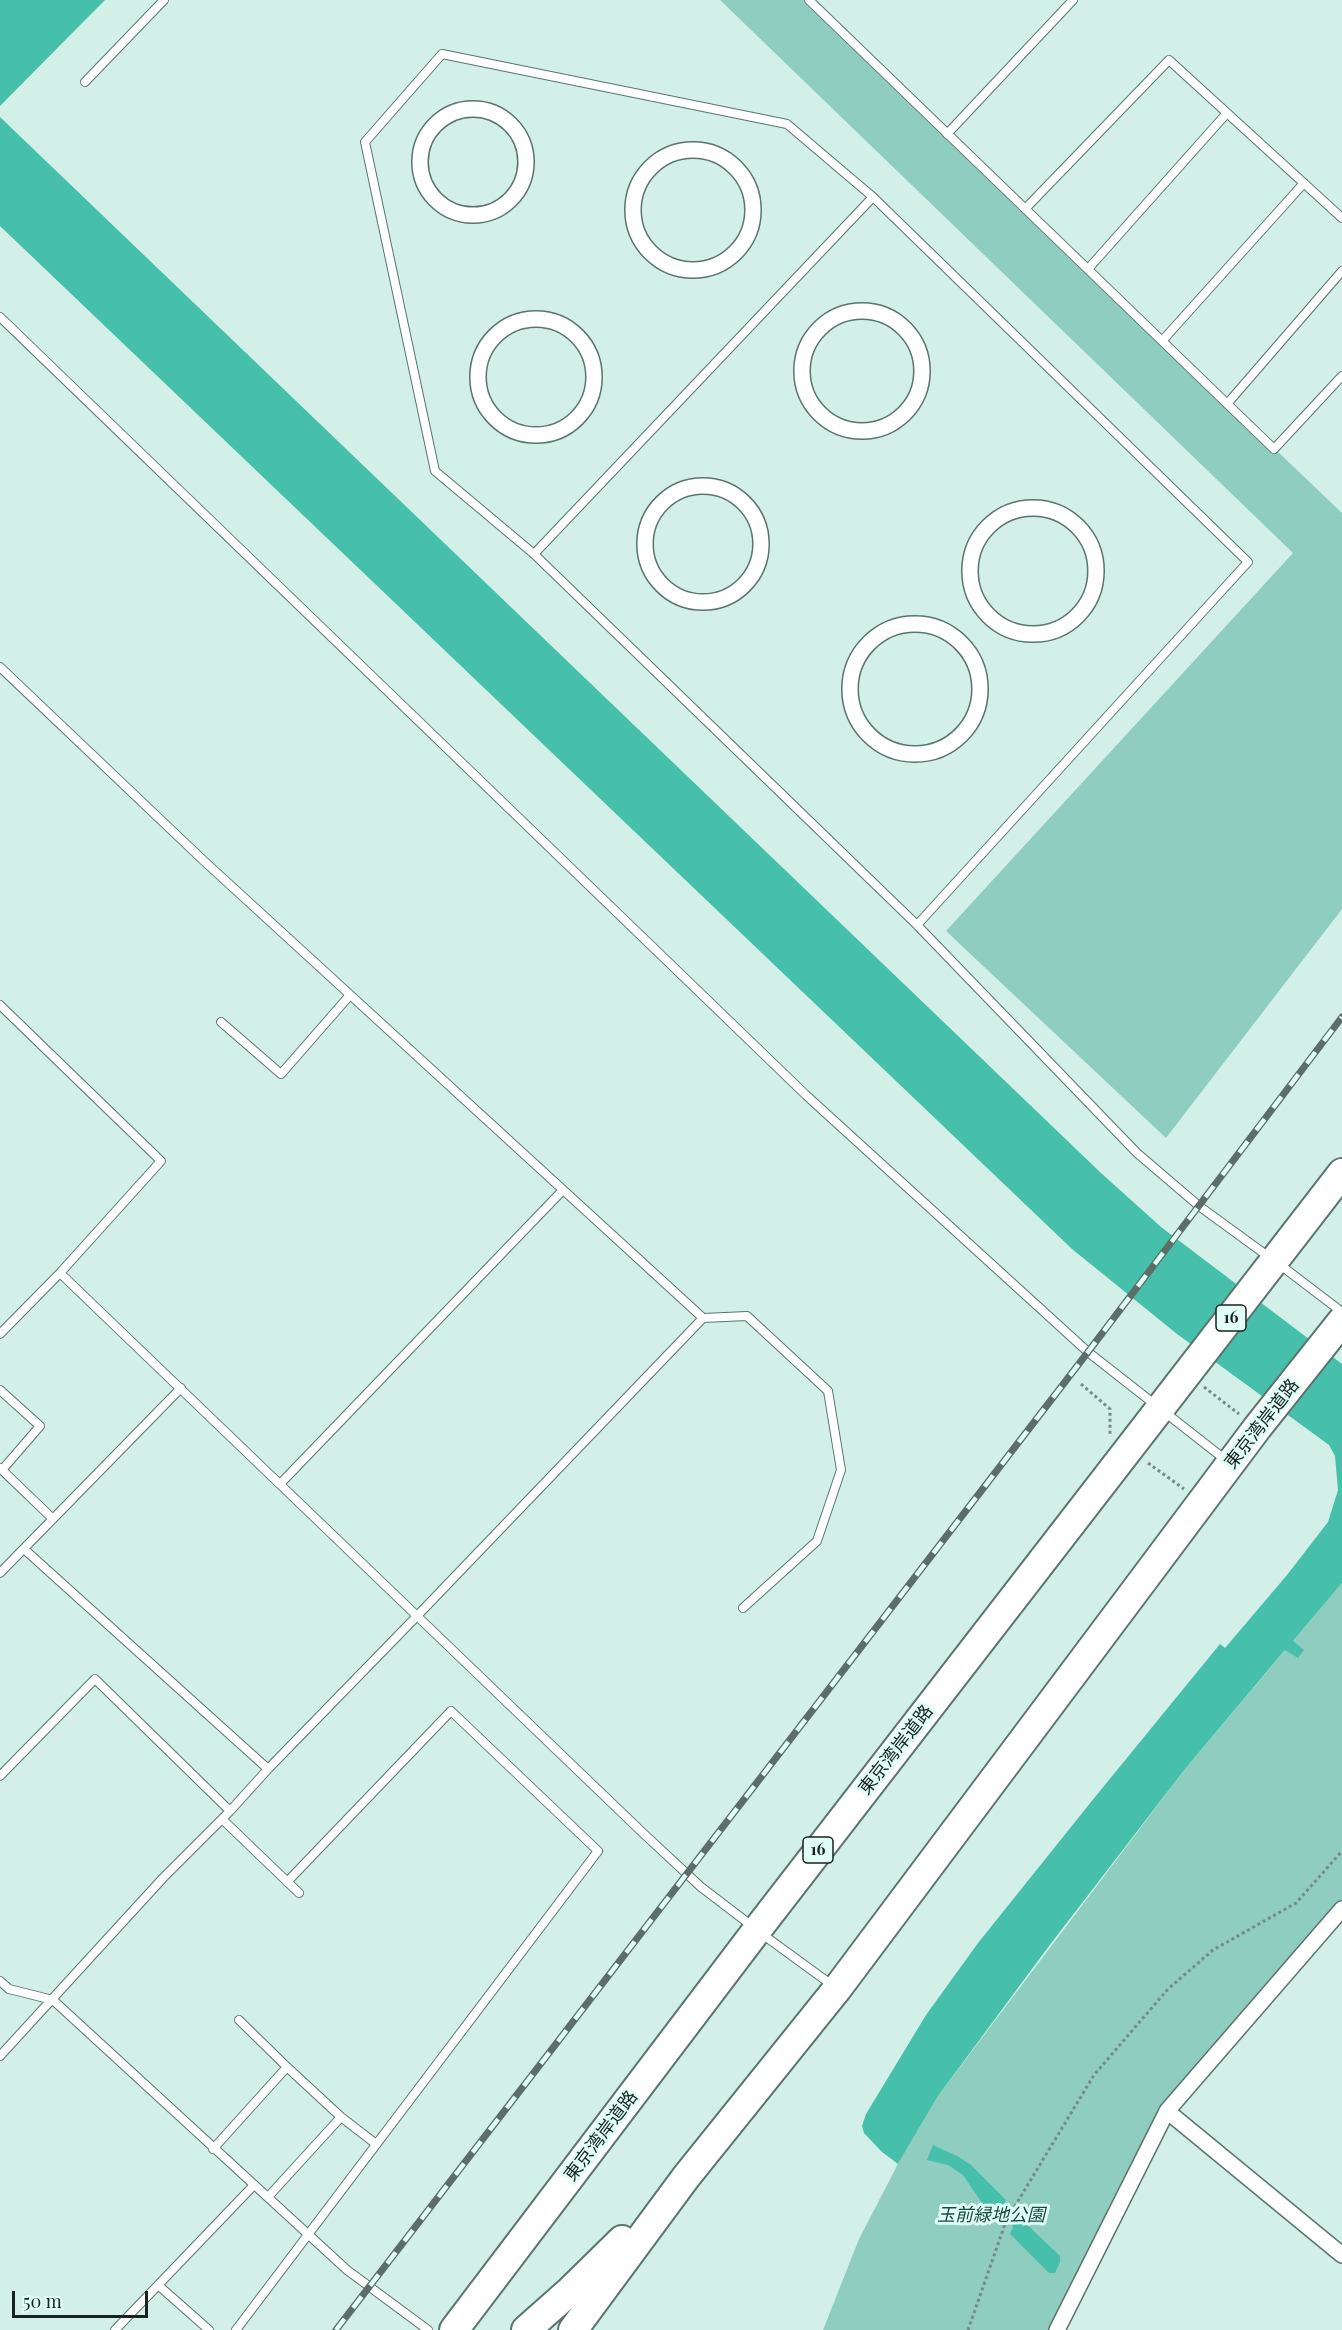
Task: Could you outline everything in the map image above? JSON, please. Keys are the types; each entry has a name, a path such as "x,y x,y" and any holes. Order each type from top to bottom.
{"highway":[{"name":"東京湾岸道路","path":"454,2330 757,1930 1120,1443 1160,1409 1342,1173"},
{"name":"東京湾岸道路","path":"573,2330 686,2177 837,1989 1257,1428 1342,1321"},
{"path":"526,2330 570,2291 686,2177"}],"street":[{"path":"480,108 506,119 519,133 526,150 525,176 512,200 497,211 478,216 454,212 438,203 426,188 421,174 420,156 425,138 444,117 461,110 480,108"},
{"path":"697,150 717,155 735,167 747,184 753,204 752,225 749,233 732,256 714,267 698,270 677,268 652,255 636,232 632,211 634,195 643,176 658,161 676,152 697,150"},
{"path":"866,311 887,316 904,328 914,340 921,359 921,380 917,394 906,412 889,424 874,429 853,430 827,419 809,399 802,379 802,363 808,343 820,326 846,313 866,311"},
{"path":"528,319 549,320 568,328 583,341 592,360 595,380 593,393 584,411 565,429 545,436 525,435 510,430 493,418 482,401 477,373 482,354 493,337 509,325 528,319"},
{"path":"708,486 728,491 747,506 757,523 761,543 759,560 750,578 727,597 708,602 688,600 670,592 655,578 649,567 644,548 647,528 656,509 671,495 688,488 708,486"},
{"path":"1025,508 1047,509 1067,517 1083,531 1093,550 1097,572 1092,595 1080,614 1062,627 1049,632 1027,634 1005,628 993,620 978,604 971,583 970,563 976,542 990,524 1008,512 1025,508"},
{"path":"904,624 927,624 949,632 966,647 976,664 981,687 974,717 961,735 947,746 926,753 895,751 875,741 859,724 854,714 849,691 852,669 859,653 875,636 904,624"},
{"path":"1057,2330 1167,2111 1342,1909"},
{"path":"1167,2111 1342,2255"}],"lane":[{"path":"85,82 164,0"},
{"path":"809,0 1274,449 1342,376"},
{"path":"947,134 1073,0"},
{"path":"917,925 1248,562 873,197 787,124 442,54 365,142 435,471 534,554 917,925 1137,1153 1199,1206 1342,1312"},
{"path":"1025,209 1169,60 1342,218"},
{"path":"1088,269 1227,113"},
{"path":"1162,341 1304,183"},
{"path":"534,554 873,197"},
{"path":"1227,404 1342,271"},
{"path":"0,317 807,1096 1088,1352 1230,1464"},
{"path":"0,667 204,861 703,1318"},
{"path":"221,1022 281,1074 350,995"},
{"path":"0,1005 161,1161 60,1273 0,1334"},
{"path":"280,1484 563,1190"},
{"path":"60,1273 701,1887 837,1989"},
{"path":"0,2056 163,1878 222,1820 268,1769 703,1318 747,1316 828,1391 841,1470 817,1541 742,1608"},
{"path":"0,1574 181,1388"},
{"path":"0,1390 40,1426 1,1469 53,1519"},
{"path":"24,1549 268,1769"},
{"path":"0,1776 95,1680 230,1811"},
{"path":"236,2330 598,1851 451,1711 286,1882"},
{"path":"222,1820 299,1893"},
{"path":"0,1981 9,1989 53,2000 354,2276 428,2330"},
{"path":"238,2020 341,2117 376,2144"},
{"path":"213,2149 286,2067"},
{"path":"268,2197 341,2117"},
{"path":"115,2330 254,2185"},
{"path":"158,2285 209,2330"}],"path":[{"path":"1187,1374 1257,1428"},
{"path":"1120,1443 1202,1502"},
{"path":"968,2330 1014,2205 1094,2075 1168,1989 1213,1950 1296,1903 1342,1851"}],"green space":[{"path":"720,0 805,0 1342,513 1342,909 1166,1138 946,931 1293,553"},
{"name":"玉前緑地公園","path":"1342,1583 1342,1900 1163,2108 1051,2330 823,2330 859,2239 898,2164 938,2096 1185,1769"}],"shaded area":[{"path":"0,0 105,0 0,106"},
{"path":"0,117 1101,1173 1161,1227 1342,1364 1342,1583 1293,1641 1304,1650 1298,1658 1285,1650 1185,1769 1049,1946 938,2096 898,2164 882,2152 864,2133 862,2126 866,2114 926,2015 978,1943 1095,1797 1220,1644 1225,1648 1287,1575 1328,1522 1338,1490 1335,1456 1329,1445 1177,1334 1072,1249 0,226"},
{"path":"933,2145 971,2165 1006,2200 998,2220 980,2200 963,2175 948,2165 927,2160"},
{"path":"1018,2216 1060,2256 1055,2273 1049,2273 1010,2234"}],"waterway":[{"path":"998,2208 1019,2229"}],"railway":[{"path":"336,2330 1088,1352 1342,1017"}]}
